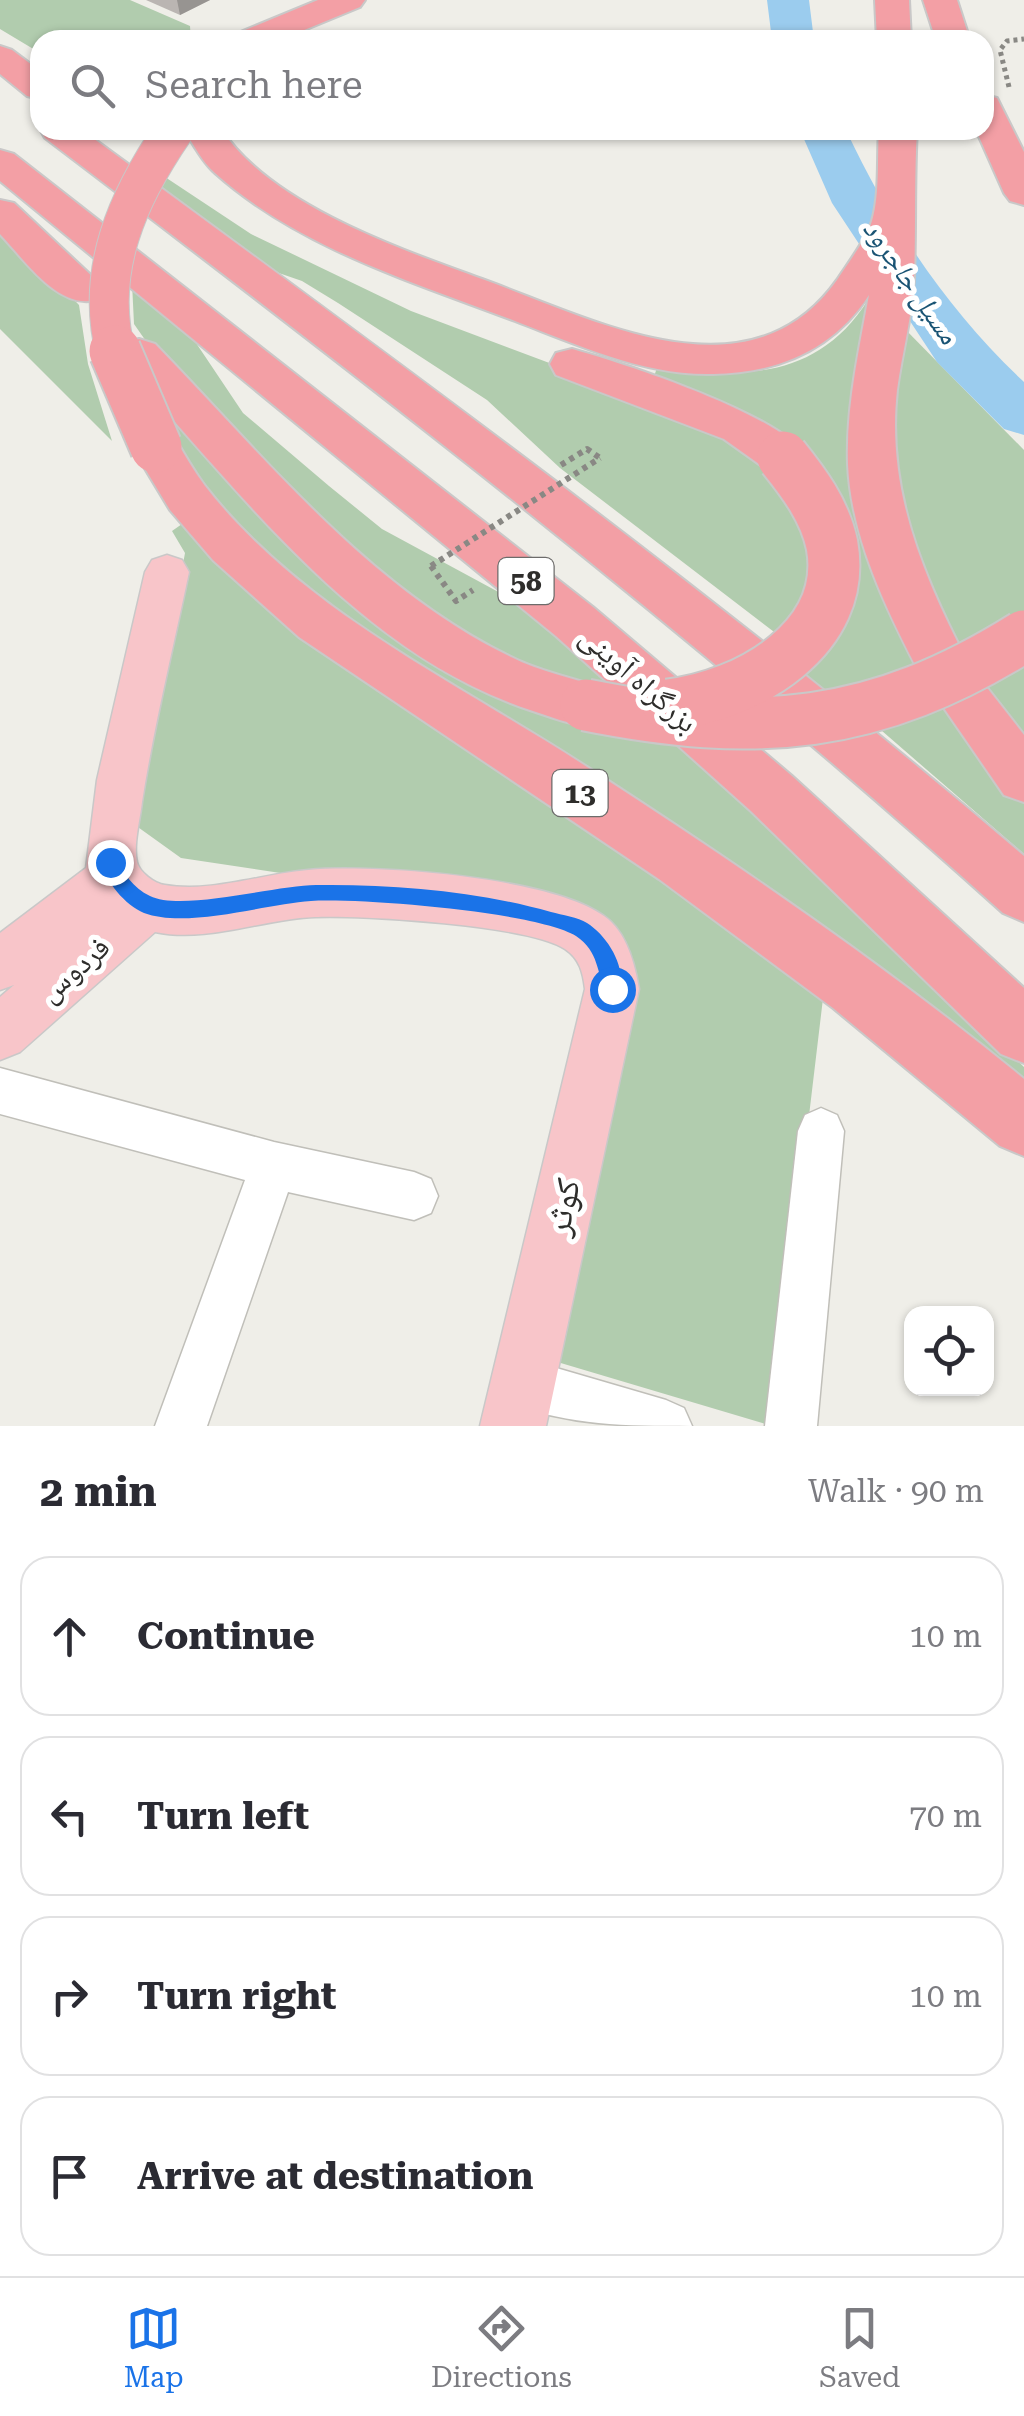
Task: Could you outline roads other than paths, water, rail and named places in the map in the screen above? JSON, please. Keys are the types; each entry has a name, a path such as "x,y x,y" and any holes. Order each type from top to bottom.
{"highway":[{"path":"294,30 348,0"},
{"path":"299,30 380,0"},
{"path":"892,0 894,30"},
{"path":"940,0 950,30"},
{"path":"0,42 30,54"},
{"path":"0,57 30,80"},
{"path":"0,86 30,108"},
{"path":"994,128 1024,193"},
{"name":"58","path":"71,140 530,484 923,804 1024,894"},
{"path":"119,140 250,225 377,291 740,428 783,457 811,488 827,520 834,558 831,594 820,625 792,654 738,688 689,704 586,706"},
{"name":"13","path":"167,140 147,167 129,205 109,293 110,335 126,388 156,447 192,504 265,580 419,692 562,781 787,938 960,1068 1024,1122"},
{"path":"210,140 227,164 286,205 376,252 574,328 652,352 686,358 749,356 792,343 832,316 892,221"},
{"path":"899,140 892,221 894,278 874,394 872,467 878,505 912,607 954,683 1024,778"},
{"name":"بزرگراه آوینی","path":"0,162 508,566 645,682 910,921 1024,1032"},
{"path":"0,212 81,290"},
{"path":"139,354 354,576 407,621 487,671 586,706 653,721 732,726 838,718 912,698 987,663 1024,636"}],"main road":[{"path":"130,891 110,862 168,572"},
{"name":"فردوس","path":"0,964 130,891"},
{"name":"فردوس","path":"0,1033 130,891"},
{"name":"کوثر","path":"130,891 189,909 314,893 444,900 516,910 581,929 608,958 612,989 518,1405"}],"street":[{"path":"0,1091 274,1165 414,1196"},
{"path":"792,1426 820,1131"},
{"path":"182,1426 274,1165"},
{"path":"518,1405 666,1426"}],"waterway":[{"name":"مسیل جاجرود","path":"788,0 792,30"},
{"name":"مسیل جاجرود","path":"828,140 856,203 956,349 1024,415"}]}
